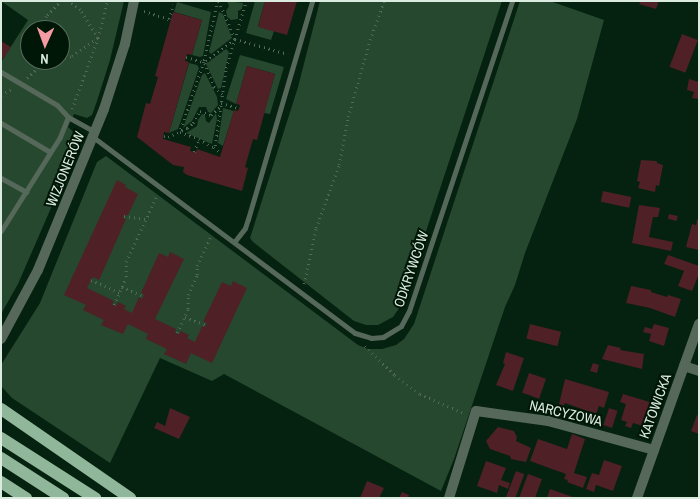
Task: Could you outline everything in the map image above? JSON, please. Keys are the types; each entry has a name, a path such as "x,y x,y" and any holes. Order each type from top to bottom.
{"main road":[{"path":"1,408 130,498"},
{"path":"1,438 95,498"},
{"path":"1,458 63,498"},
{"path":"1,482 26,498"}],"street":[{"name":"WIZJONERÓW","path":"1,339 38,270 94,134 117,71 134,1"},
{"name":"KATOWICKA","path":"637,498 699,324"},
{"path":"684,366 699,371"},
{"name":"NARCYZOWA","path":"474,416 476,411 548,421 654,450"},
{"path":"449,498 474,416"}],"lane":[{"path":"235,242 245,228 248,219 312,1"},
{"name":"ODKRYWCÓW","path":"1,72 57,105 68,117 94,134 355,332 364,337 379,338 389,335 401,326 413,301 512,1"},
{"path":"2,230 50,152 68,117"},
{"path":"1,123 50,152"},
{"path":"1,178 26,192"}],"path":[{"path":"44,20 61,1"},
{"path":"67,1 80,10 98,38"},
{"path":"219,1 235,39"},
{"path":"180,132 204,62 219,1"},
{"path":"214,147 226,68 246,1"},
{"path":"304,285 316,228 339,165 352,103 384,1"},
{"path":"68,117 98,38 109,2"},
{"path":"144,11 170,19 173,5"},
{"path":"70,56 98,38"},
{"path":"235,39 297,57"},
{"path":"204,62 235,39"},
{"path":"186,57 204,62"},
{"path":"204,62 214,87 222,94"},
{"path":"21,84 35,70"},
{"path":"164,136 180,132 193,123 200,111 211,115 220,105"},
{"path":"220,105 239,108"},
{"path":"180,132 214,147 221,154"},
{"path":"194,152 199,139"},
{"path":"114,305 126,277 126,262 158,191"},
{"path":"124,216 146,219"},
{"path":"177,334 188,309 188,295 197,275 197,266 213,233"},
{"path":"91,280 120,293"},
{"path":"122,287 143,296"},
{"path":"185,316 206,325"},
{"path":"365,346 395,376 420,394 474,416"}],"green space":[{"path":"1,1 124,1 110,60 92,115 87,118 74,114 68,127 80,138 77,148 18,284 1,314 1,62 20,32 20,70 70,70 70,20 28,20"},
{"path":"227,1 243,3 242,9 238,11 238,19 231,20 227,17 226,11 229,6"},
{"path":"255,1 265,1 258,26 274,31 271,40 246,33"},
{"path":"320,1 502,1 402,304 393,317 378,325 366,325 354,321 250,238 298,87"},
{"path":"520,1 550,1 604,20 577,119 505,307 454,459 441,491 224,374 212,381 160,358 110,463 12,398 1,386 1,365 40,303 97,162 106,156 358,345 368,349 382,349 396,345 404,339 414,324"},
{"path":"177,2 211,12 203,56 192,55 202,20 174,12"},
{"path":"219,12 223,14 232,38 211,54 209,52"},
{"path":"226,49 229,52 221,88 218,89 206,64"},
{"path":"240,55 284,67 270,114 264,113 275,74 247,66 236,104 226,99"},
{"path":"189,63 197,65 199,68 178,129 169,133"},
{"path":"205,73 217,97 218,105 211,113 208,112 206,107 199,107 192,121 183,128 202,75"},
{"path":"223,108 234,111 223,146 218,143"},
{"path":"216,113 217,119 212,144 186,133 197,126 202,114 205,115 206,121 209,123"}],"building":[{"path":"265,1 297,1 287,35 258,27"},
{"path":"641,1 659,1 656,9 639,4"},
{"path":"173,12 202,20 192,55 187,54 185,61 189,62 169,133 164,132 163,139 191,147 190,151 196,152 197,149 220,157 234,110 238,111 240,105 236,104 247,66 275,74 257,140 253,139 245,167 248,168 242,191 187,175 183,172 184,167 173,165 137,137 146,103 150,104 158,77 155,76"},
{"path":"682,34 698,40 685,73 669,67"},
{"path":"1,41 11,47 3,59 1,58"},
{"path":"689,79 699,82 699,99 692,98 694,92 687,90"},
{"path":"641,160 657,161 657,163 663,165 659,186 656,185 655,192 638,188 640,182 637,181"},
{"path":"117,180 138,194 128,215 123,218 126,219 99,280 93,277 87,288 114,301 112,304 116,306 118,302 126,306 124,309 132,313 139,297 142,299 144,295 141,293 159,253 168,257 170,252 184,259 155,319 176,329 175,333 179,334 181,331 189,335 187,338 195,342 202,326 205,327 207,323 203,322 222,282 231,286 233,281 247,288 212,363 191,353 186,364 164,354 167,349 146,339 148,334 128,324 123,334 101,325 104,320 83,310 86,305 64,295"},
{"path":"603,191 631,197 629,208 601,202"},
{"path":"639,205 660,208 658,217 653,217 649,237 673,242 671,251 632,243"},
{"path":"669,214 678,216 677,221 668,219"},
{"path":"697,219 699,220 699,250 686,247 692,224 696,225"},
{"path":"668,255 699,266 699,274 692,291 678,286 684,271 664,264"},
{"path":"631,286 651,290 651,292 667,297 668,295 681,299 675,317 650,308 626,303"},
{"path":"530,324 561,332 557,346 526,339"},
{"path":"654,324 669,328 664,346 649,341 651,334 643,332 645,327 652,329"},
{"path":"608,345 621,348 620,350 644,354 642,369 602,359"},
{"path":"506,352 524,358 513,391 496,385 505,364 503,363"},
{"path":"593,363 599,365 597,373 590,371"},
{"path":"529,373 546,379 539,399 522,393"},
{"path":"565,379 609,392 604,408 599,406 596,414 565,403 564,406 559,404"},
{"path":"623,394 653,403 646,427 633,423 631,428 625,426 627,422 621,420 626,404 620,402"},
{"path":"170,408 190,417 179,439 154,428 157,422 165,426"},
{"path":"609,408 618,411 612,428 603,425"},
{"path":"697,415 699,416 699,434 691,431"},
{"path":"498,427 514,431 517,437 516,441 531,448 526,462 511,459 510,456 490,449 486,441"},
{"path":"572,434 585,439 574,473 587,477 583,488 567,482 568,480 564,479 566,474 530,461 538,439 567,449"},
{"path":"604,460 622,466 613,491 596,485 594,492 586,489 592,473 599,475"},
{"path":"486,461 506,468 501,480 510,483 508,489 499,485 497,493 477,486"},
{"path":"516,471 524,474 515,498 506,497"},
{"path":"528,474 542,479 535,498 519,498"},
{"path":"367,481 384,488 379,498 360,498"},
{"path":"550,489 573,497 573,498 547,498"},
{"path":"402,492 409,495 408,498 399,498"}]}
